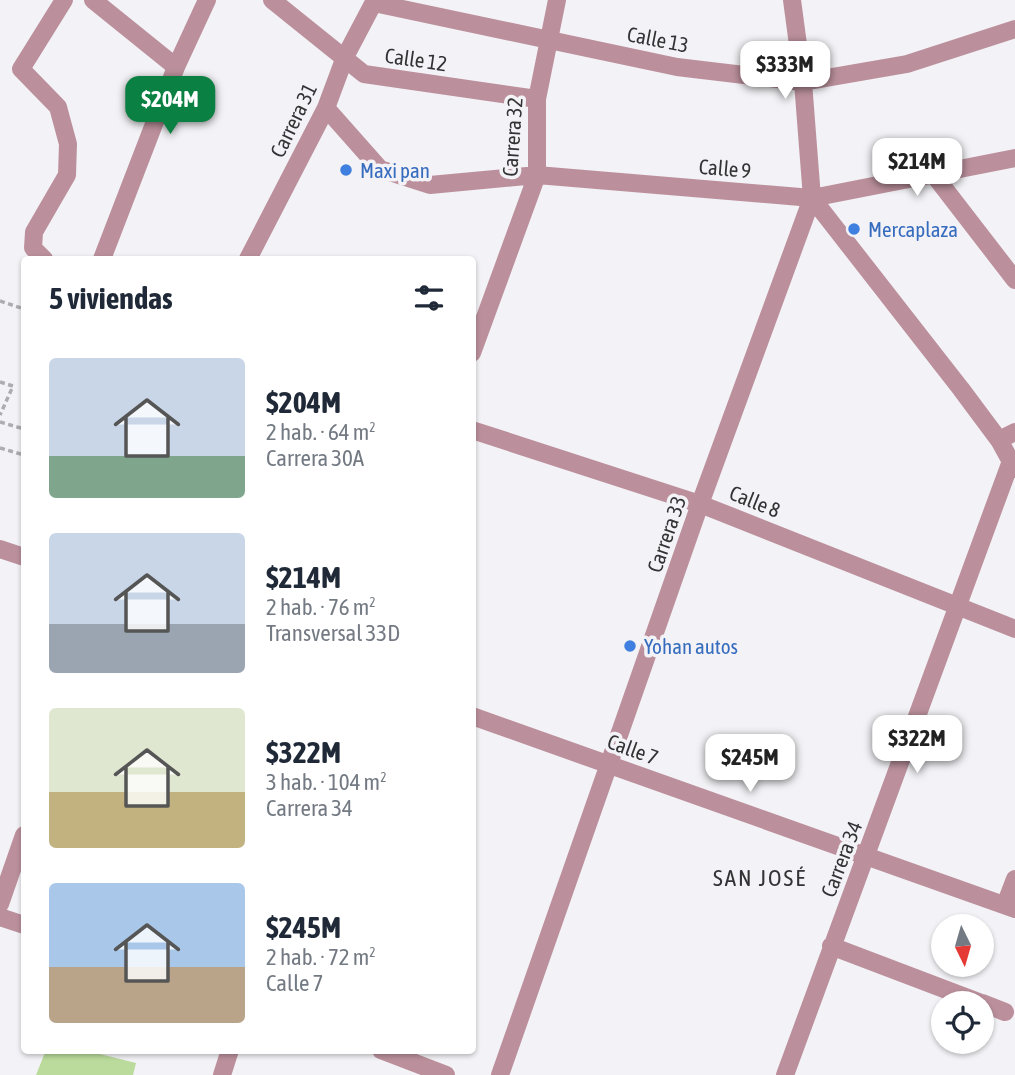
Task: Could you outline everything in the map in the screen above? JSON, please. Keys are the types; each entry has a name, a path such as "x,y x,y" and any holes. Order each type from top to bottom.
{"street":[{"path":"38,253 34,232 67,175 68,144 58,107 21,69 64,0"},
{"path":"93,0 176,67"},
{"path":"103,256 176,67 207,0"},
{"name":"Calle 12","path":"272,0 364,74 537,99"},
{"name":"Carrera 32","path":"476,342 537,175 537,99 556,0"},
{"name":"Carrera 33","path":"500,1075 700,504 812,198 803,82 792,0"},
{"name":"Carrera 31","path":"250,256 326,108 345,57 375,2"},
{"name":"Calle 13","path":"375,2 677,67 803,82 907,64 1015,29"},
{"name":"Calle 9","path":"326,108 380,169 430,185 537,175 812,198 1015,159"},
{"path":"934,175 1015,280"},
{"path":"812,198 1007,436 1013,465"},
{"name":"Calle 8","path":"476,431 700,504 1015,628"},
{"name":"Carrera 34","path":"785,1075 958,606 1013,465"},
{"path":"0,549 21,556"},
{"name":"Calle 7","path":"476,717 1010,907"},
{"path":"0,904 21,844"},
{"path":"1010,907 1015,879"},
{"path":"0,917 21,924"},
{"path":"831,946 950,991"},
{"path":"994,1008 1005,1012"},
{"path":"222,1075 229,1054"},
{"path":"392,1054 446,1075"}],"path":[{"path":"0,302 21,308"},
{"path":"0,382 13,386 0,415"},
{"path":"0,422 21,428"},
{"path":"0,448 21,454"}],"green space":[{"path":"44,1054 100,1054 136,1063 133,1075 36,1075"}],"place":[{"name":"Maxi pan","path":"346,170"},
{"name":"Mercaplaza","path":"854,229"},
{"name":"Yohan autos","path":"630,646"}],"district":[{"name":"SAN JOSÉ","path":"760,878"}]}
